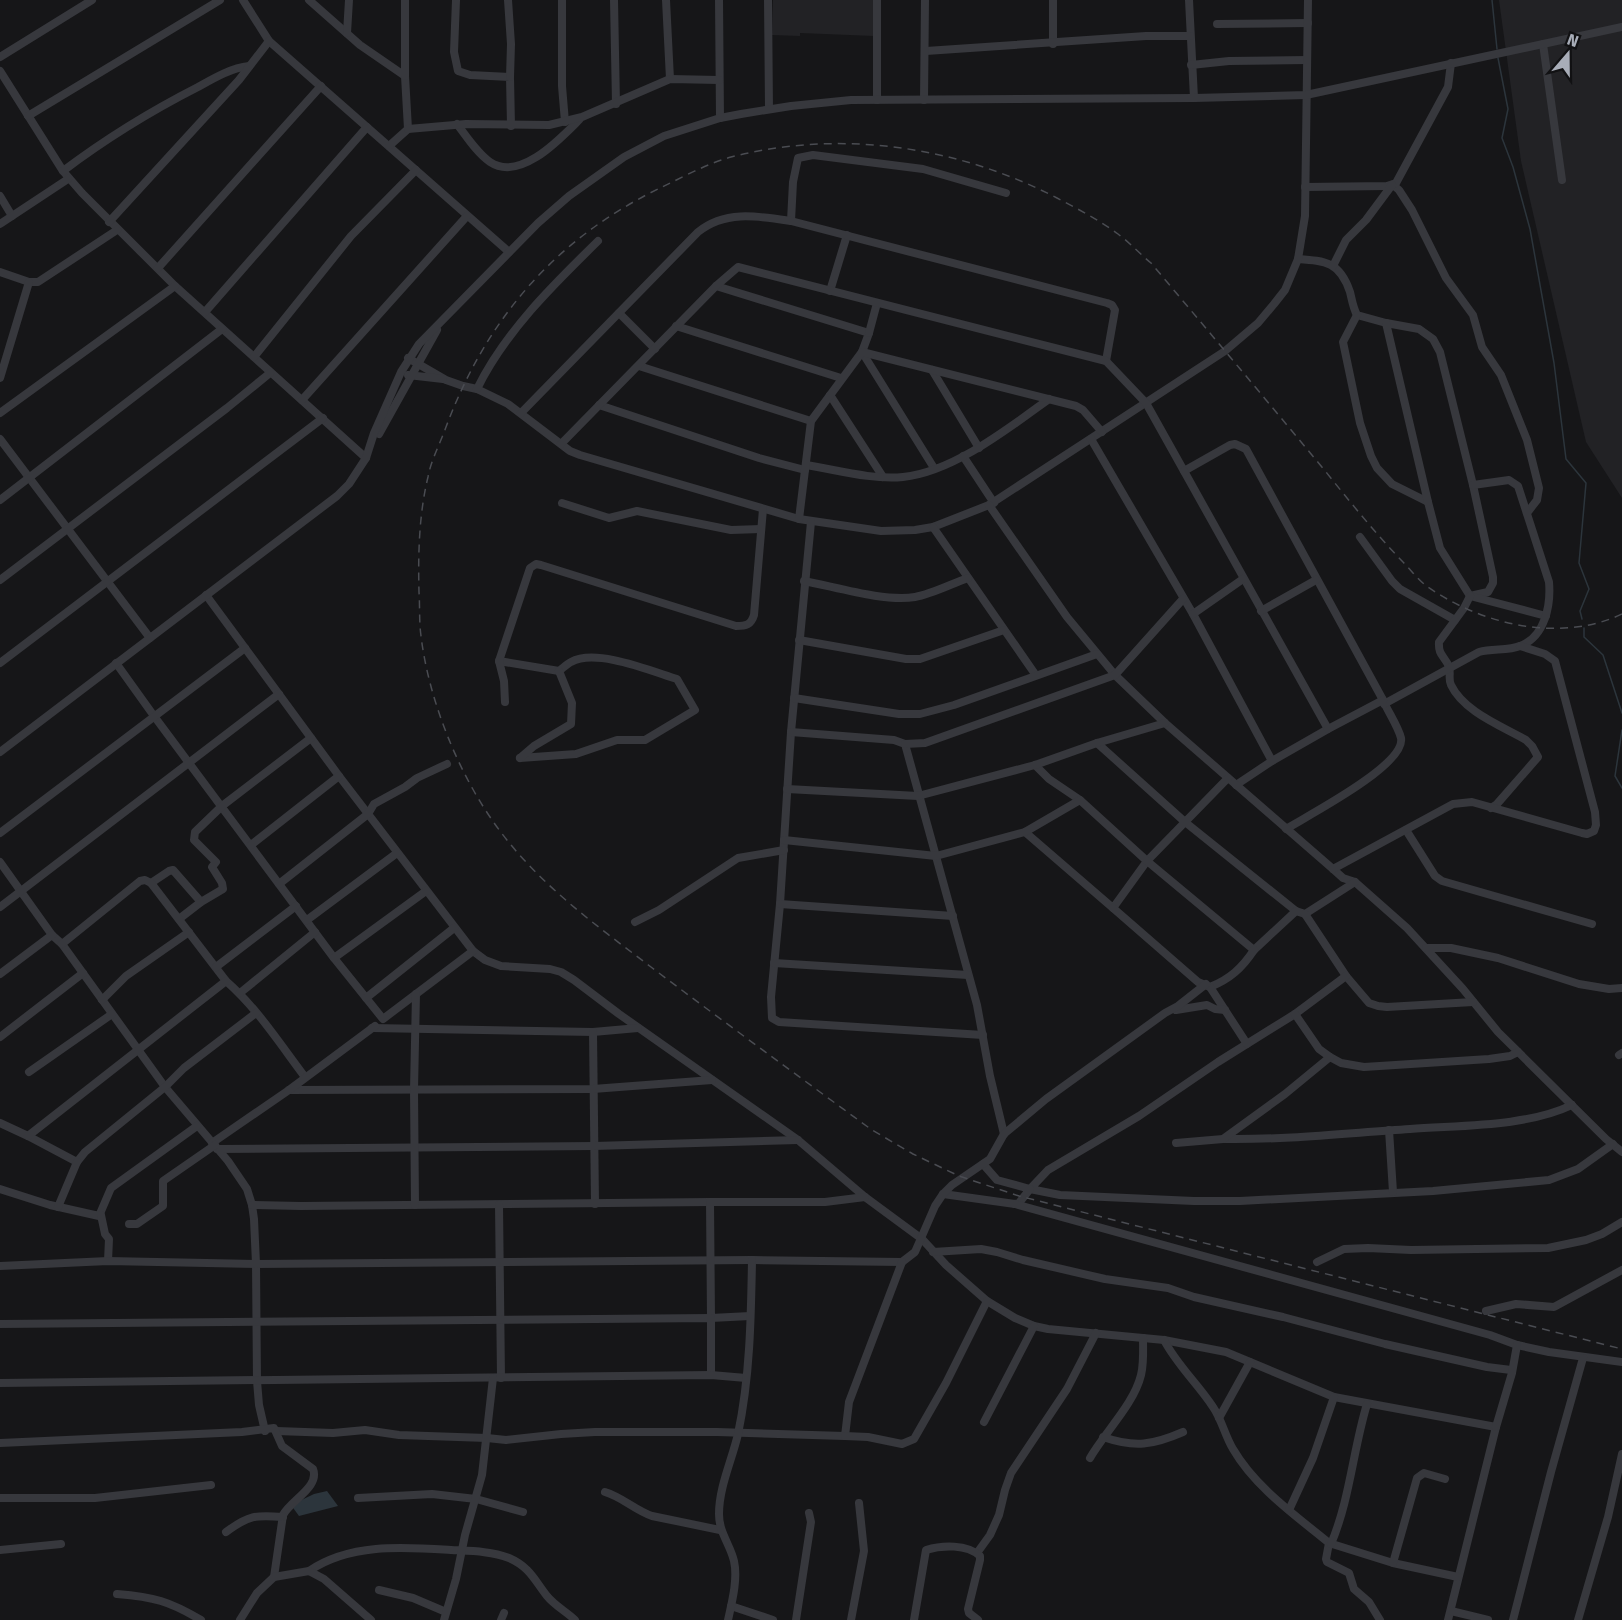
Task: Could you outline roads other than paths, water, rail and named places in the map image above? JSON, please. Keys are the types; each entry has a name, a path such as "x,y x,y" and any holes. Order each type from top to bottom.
{"street":[{"path":"0,57 92,0"},
{"path":"28,116 220,0"},
{"path":"243,0 269,41 509,252"},
{"path":"309,0 346,33 405,76"},
{"path":"346,33 349,0"},
{"path":"405,0 408,129"},
{"path":"456,0 454,52 458,71 470,75 510,77"},
{"path":"508,0 511,44 511,126"},
{"path":"562,0 564,122"},
{"path":"614,0 616,104"},
{"path":"666,0 670,79"},
{"path":"719,0 720,118"},
{"path":"768,0 769,109"},
{"path":"877,0 877,100"},
{"path":"924,100 925,0"},
{"path":"1053,0 1053,44"},
{"path":"1189,0 1194,99"},
{"path":"408,358 446,380 477,389 521,413 570,451 799,519 881,531 915,530 933,527 991,504 1225,351 1258,323 1285,290 1298,259 1305,216 1308,0"},
{"path":"1217,24 1308,23"},
{"path":"373,441 374,433 401,372 419,344 509,252 569,196 624,157 664,136 720,118 769,109 851,100 1194,99 1306,95 1622,27"},
{"path":"926,51 1146,36 1190,36"},
{"path":"109,222 226,94 269,41"},
{"path":"1544,44 1562,180"},
{"path":"1191,65 1229,61 1307,60"},
{"path":"1333,266 1346,240 1366,220 1400,177 1448,87 1451,63"},
{"path":"0,224 66,175 98,144 138,118 236,68 249,66"},
{"path":"0,71 66,175 109,222 175,286 366,458"},
{"path":"389,147 408,129 457,124 549,125 582,117 670,79 719,80"},
{"path":"158,268 321,86"},
{"path":"457,124 489,161 502,168 512,168 528,162 548,148 582,117"},
{"path":"205,312 367,127"},
{"path":"791,221 793,182 798,158 813,155 923,169 1006,193"},
{"path":"254,357 351,236 416,171"},
{"path":"1305,187 1349,188 1392,185 1399,190 1412,210 1446,278 1473,315 1482,347 1501,375 1523,429 1532,453 1539,488 1537,500 1527,513"},
{"path":"0,196 12,216"},
{"path":"302,400 467,216"},
{"path":"521,413 698,232 715,220 726,217 791,221 1107,303 1115,310 1106,361"},
{"path":"0,272 29,282 38,282 117,230"},
{"path":"830,291 847,235"},
{"path":"477,389 497,351 560,278 597,241"},
{"path":"1298,259 1318,261 1333,266 1345,279 1357,315 1343,342 1360,423 1371,456 1377,468 1392,484 1428,502"},
{"path":"561,444 676,326 738,267 1106,361 1146,403 1328,729"},
{"path":"0,378 29,282"},
{"path":"0,413 175,286"},
{"path":"716,286 869,333"},
{"path":"799,519 812,421 862,352 877,303"},
{"path":"619,313 655,349"},
{"path":"1357,315 1419,329 1433,339 1444,364 1473,485 1493,583 1488,592 1470,596 1441,638 1439,646 1441,657 1449,668 1449,682 1463,702 1526,740 1538,757 1491,808"},
{"path":"1386,323 1440,548 1470,596 1545,616"},
{"path":"0,752 350,484 440,324"},
{"path":"676,326 841,378"},
{"path":"0,500 222,328"},
{"path":"862,352 1076,406 1083,410 1102,432"},
{"path":"862,352 934,468"},
{"path":"639,366 812,421"},
{"path":"932,370 979,448"},
{"path":"401,372 412,377 446,380"},
{"path":"0,580 270,373"},
{"path":"830,395 883,477"},
{"path":"599,405 759,458 806,468 901,477 918,475 979,448 1049,399"},
{"path":"0,663 323,418"},
{"path":"0,439 150,638"},
{"path":"1091,439 1193,614 1272,761"},
{"path":"1184,471 1230,445 1235,444 1246,449 1401,739 1401,745 1392,759 1377,773 1286,829"},
{"path":"963,456 991,504 1067,617 1115,675 1165,723 1332,869 1343,878 1355,882 1407,928 1498,1032 1622,1152"},
{"path":"1473,485 1509,480 1518,486 1549,582 1550,594 1541,628 1520,646"},
{"path":"562,503 609,518 637,511 731,530 761,529"},
{"path":"505,702 504,681 499,661 530,567 536,564 736,626 744,626 750,623 754,615 763,509"},
{"path":"811,522 791,732 771,1011 775,1021 983,1035"},
{"path":"933,527 1035,674"},
{"path":"1360,537 1400,589 1455,620"},
{"path":"804,581 902,598 917,597 968,578"},
{"path":"1193,614 1243,579"},
{"path":"1261,611 1316,580"},
{"path":"206,595 339,776 473,951 485,960 501,966 550,969 561,972 574,980 638,1028 798,1140 865,1197 922,1239 933,1252 1001,1311 1034,1326 1164,1340 1226,1352 1334,1397 1496,1427"},
{"path":"791,732 894,740 905,744 925,743 1115,675 1183,599"},
{"path":"799,640 906,659 920,659 1004,630"},
{"path":"1236,785 1328,729 1486,650 1520,646 1545,654 1555,661 1595,812 1596,825 1592,833 1587,834 1472,802 1453,804 1332,869"},
{"path":"0,833 245,648"},
{"path":"794,698 909,715 954,705 1096,654"},
{"path":"499,661 559,671 572,661 593,657 626,664 677,679 695,710 645,740 617,740 576,754 520,758 534,746 571,724 572,703 559,671"},
{"path":"116,663 334,958 384,1019"},
{"path":"0,907 279,694"},
{"path":"787,789 918,796 1035,765 1097,743 1165,723"},
{"path":"179,919 223,889 212,867 216,862 193,836 195,832 222,806 311,738"},
{"path":"1097,743 1185,822 1301,912 1346,976 1369,1003 1378,1006 1473,1002"},
{"path":"905,744 968,975 1004,1134"},
{"path":"1049,779 1050,760"},
{"path":"279,884 368,814 374,804 405,787 417,777 447,764"},
{"path":"1035,765 1049,779 1080,800 1148,861 1254,950"},
{"path":"251,845 339,776"},
{"path":"1113,908 1148,861 1228,778"},
{"path":"784,840 936,856 1025,832 1080,800"},
{"path":"1406,830 1435,876 1442,881 1592,924"},
{"path":"1025,832 1198,982 1208,986 1247,1044"},
{"path":"635,922 659,910 738,858 784,850"},
{"path":"307,921 397,853"},
{"path":"0,862 165,1087 238,1174 252,1205 256,1264 257,1381 259,1405 265,1431"},
{"path":"151,883 173,870 201,902"},
{"path":"62,944 140,881 145,880 151,883 226,981 240,993 256,1013 304,1077"},
{"path":"0,1266 108,1261 256,1264 752,1260 902,1262 911,1256 922,1239 935,1206 943,1194 952,1185 990,1159 1004,1134 1046,1099 1165,1013 1208,986 1220,983 1243,967 1254,950 1301,912 1355,882"},
{"path":"334,958 426,891"},
{"path":"780,904 953,916"},
{"path":"216,967 296,906"},
{"path":"366,998 454,928"},
{"path":"102,1000 189,932"},
{"path":"240,993 315,932"},
{"path":"0,974 52,935"},
{"path":"1426,948 1451,948 1498,958 1580,984 1609,989 1622,988"},
{"path":"129,1224 137,1224 163,1206 163,1181 215,1146 473,951"},
{"path":"774,963 968,975"},
{"path":"0,1037 83,973"},
{"path":"1015,1204 1019,1203 1048,1170 1139,1116 1295,1014 1346,976"},
{"path":"28,1136 226,981"},
{"path":"415,1205 416,994"},
{"path":"1165,1013 1207,1005 1225,1010"},
{"path":"58,1207 76,1162 84,1152 165,1087 184,1068 256,1013"},
{"path":"29,1072 112,1014"},
{"path":"1295,1014 1319,1049 1341,1063 1364,1067 1489,1059 1510,1056 1518,1052"},
{"path":"372,1028 593,1032 638,1028"},
{"path":"593,1032 595,1204"},
{"path":"1223,1139 1285,1094 1330,1056"},
{"path":"289,1090 593,1089 712,1080"},
{"path":"1176,1143 1522,1119 1557,1112 1572,1105"},
{"path":"0,1123 76,1162"},
{"path":"108,1261 109,1239 105,1234 101,1215 109,1192 196,1126"},
{"path":"1389,1130 1393,1192"},
{"path":"215,1146 594,1146 798,1140"},
{"path":"983,1164 997,1180 1060,1195 1240,1201 1433,1191 1549,1180 1578,1169 1613,1144"},
{"path":"0,1189 58,1207 96,1216 101,1215"},
{"path":"943,1194 1015,1204 1490,1335 1517,1345 1583,1358 1622,1362"},
{"path":"252,1205 825,1202 865,1197"},
{"path":"710,1202 711,1375"},
{"path":"379,1590 413,1598 445,1616 482,1475 497,1378 501,1319 499,1205"},
{"path":"1317,1262 1344,1249 1548,1248 1586,1240 1622,1222"},
{"path":"933,1252 981,1249 997,1252 1105,1279 1168,1288 1194,1297 1283,1317 1385,1344 1486,1367 1511,1370"},
{"path":"728,1620 735,1578 735,1563 720,1530 719,1513 722,1490 738,1433 746,1378 752,1260"},
{"path":"845,1436 849,1402 902,1262"},
{"path":"1486,1311 1516,1304 1554,1307 1622,1270"},
{"path":"0,1443 265,1431 274,1428 277,1431 333,1433 365,1430 406,1435 506,1440 584,1433 738,1433 868,1437 902,1444 914,1439 946,1383 987,1300"},
{"path":"0,1324 750,1316"},
{"path":"984,1422 1034,1326"},
{"path":"977,1553 990,1535 999,1515 1011,1473 1067,1389 1096,1333"},
{"path":"1090,1458 1130,1399 1141,1376 1143,1338"},
{"path":"1164,1340 1172,1355 1212,1405 1233,1450 1245,1467 1289,1510 1330,1543 1393,1563 1458,1576"},
{"path":"1448,1620 1517,1345"},
{"path":"1514,1620 1552,1466 1583,1358"},
{"path":"1219,1418 1250,1362"},
{"path":"0,1383 711,1375 746,1378"},
{"path":"1289,1510 1313,1458 1334,1397"},
{"path":"1367,1404 1359,1431 1356,1458 1343,1512 1326,1559 1327,1562 1349,1573 1354,1589 1369,1602 1380,1620"},
{"path":"274,1577 286,1509 313,1482 315,1474 314,1469 282,1446 277,1431"},
{"path":"1103,1437 1140,1445 1157,1443 1183,1432"},
{"path":"1578,1620 1608,1517 1622,1454"},
{"path":"1393,1563 1417,1478 1424,1473 1445,1479"},
{"path":"0,1498 94,1498 211,1485"},
{"path":"605,1492 614,1495 642,1513 720,1530"},
{"path":"358,1498 432,1494 476,1499 523,1512"},
{"path":"851,1620 864,1551 859,1503"},
{"path":"796,1620 811,1522 809,1513"},
{"path":"226,1532 243,1520 262,1516 283,1517"},
{"path":"0,1550 61,1544"},
{"path":"914,1620 926,1550 952,1547 969,1549 977,1553 980,1560 968,1609 969,1613 978,1620"},
{"path":"240,1620 257,1593 274,1577 309,1571 321,1563 365,1550 395,1548 462,1551 496,1554 510,1558 521,1565 538,1582 548,1597 575,1620"},
{"path":"309,1571 324,1579 371,1620"},
{"path":"117,1594 147,1597 176,1605 201,1620"},
{"path":"731,1606 773,1620"},
{"path":"1450,1611 1488,1620"}],"waterway":[{"path":"1492,0 1497,49"},
{"path":"1498,58 1508,109 1502,138 1513,167 1530,229 1554,363 1566,459 1586,483 1579,563 1589,589 1580,611 1582,619"},
{"path":"1584,628 1584,637 1603,655 1622,713"},
{"path":"1622,730 1615,776 1622,788"}],"railway":[{"path":"1622,614 1598,623 1574,627 1522,626 1497,620 1449,600 1421,582 1363,518 1151,263 1118,234 1057,198 1019,180 979,166 939,155 856,144 814,144 772,149 712,163 621,209 556,259 528,287 503,318 462,388 429,471 420,534 420,631 431,687 460,763 485,810 500,831 533,870 590,920 872,1130 913,1154 959,1176 1019,1196 1622,1349"}]}
